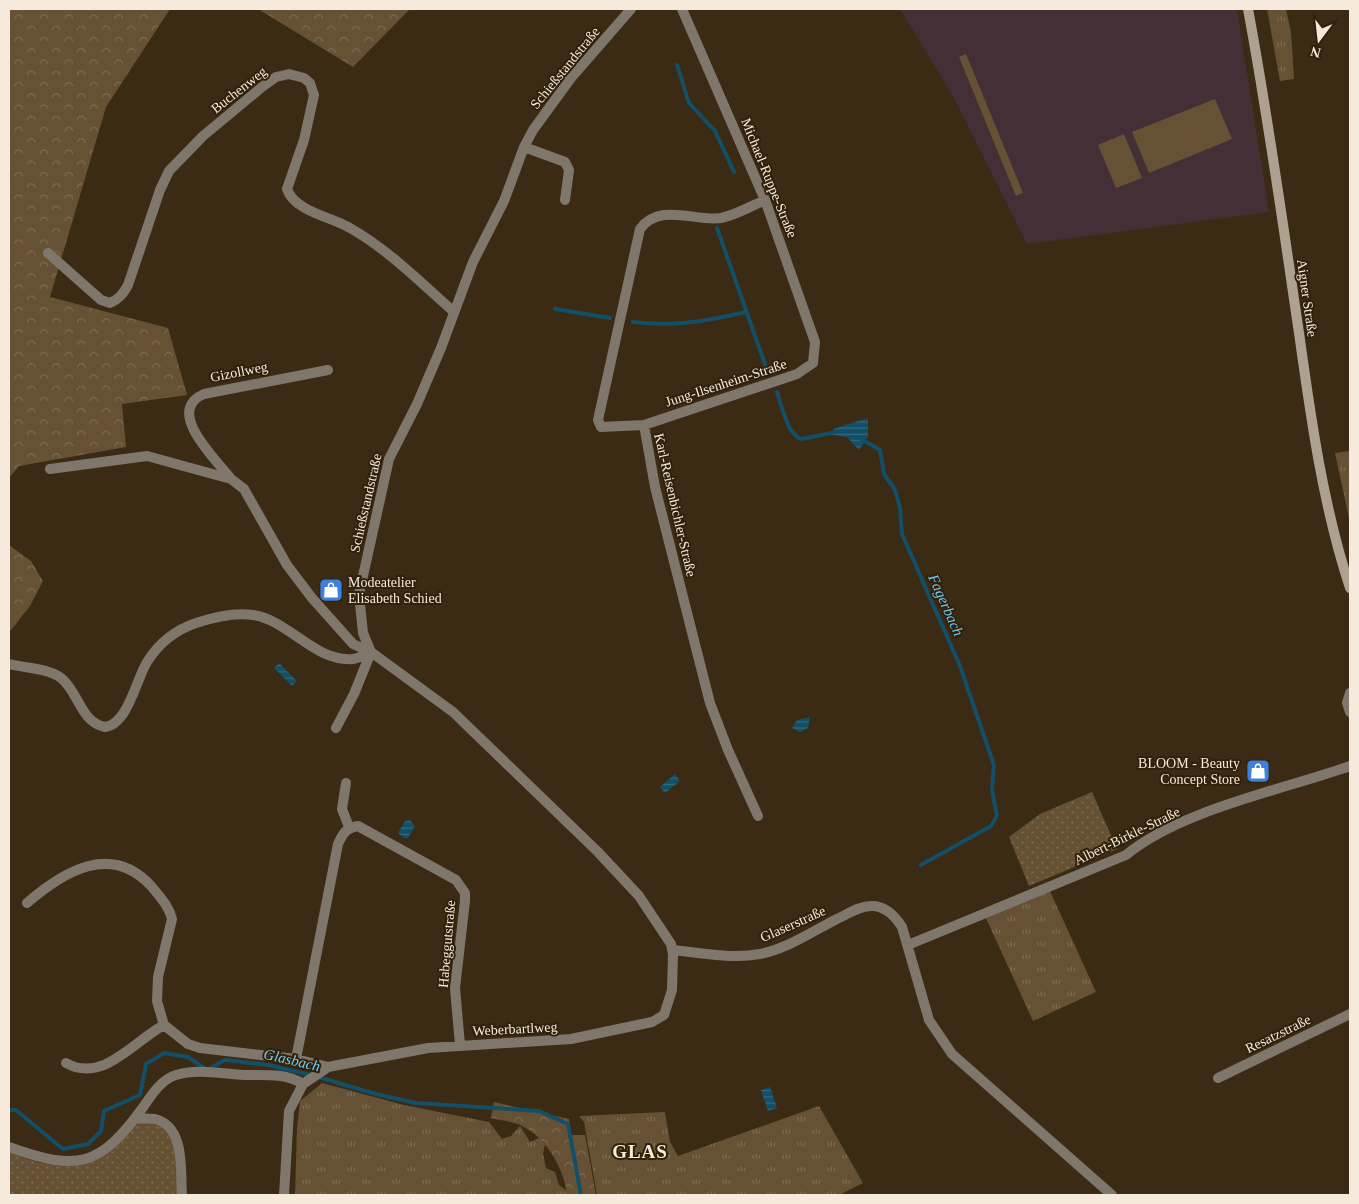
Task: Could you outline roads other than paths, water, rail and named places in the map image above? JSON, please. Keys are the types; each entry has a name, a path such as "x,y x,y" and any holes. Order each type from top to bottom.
{"main road":[{"name":"Aigner Straße","path":"1248,9 1263,89 1318,458 1337,544 1350,588"}],"street":[{"name":"Schießstandstraße","path":"371,652 363,633 360,594 387,464 417,404 441,348 472,262 511,184 524,147 533,130 571,78 632,9"},
{"name":"Michael-Ruppe-Straße","path":"682,9 765,200 815,342 813,363"},
{"name":"Buchenweg","path":"48,252 101,300 110,304 116,301 128,285 160,190 169,171 203,136 262,87 276,77 288,74 304,78 310,83 314,95 304,140 287,189 289,194 306,208 351,228 370,241 454,312"},
{"path":"524,147 566,162 569,170 565,200"},
{"name":"Karl-Reisenbichler-Straße","path":"758,816 728,750 710,703 655,488 644,425 608,428 602,427 598,420 638,235 644,224 658,217 674,214 718,218 765,200"},
{"name":"Jung-Ilsenheim-Straße","path":"644,425 797,374 813,363"},
{"name":"Gizollweg","path":"328,370 204,394 190,404 188,412 189,424 231,480 244,489 287,564 312,598 353,644 371,652"},
{"name":"Gizollweg","path":"50,469 147,456 231,480"},
{"path":"9,664 48,672 61,678 72,690 89,718 105,727 115,724 121,717 144,666 162,643 176,632 196,623 221,616 254,615 264,618 307,644 326,653 354,659 371,652"},
{"path":"336,728 357,687 371,652"},
{"path":"371,652 453,712 552,808 639,896 673,950"},
{"path":"1350,693 1348,704 1350,712"},
{"name":"Albert-Birkle-Straße","path":"908,945 1060,884 1126,855 1145,839 1195,818 1350,766"},
{"path":"296,1059 338,844 344,832 349,828 342,809 346,782"},
{"name":"Habeggutstraße","path":"349,828 358,826 368,830 456,880 462,887 464,901 455,988 460,1045"},
{"path":"27,902 43,890 86,866 104,862 116,864 139,874 169,908 172,919 157,992 164,1025 188,1044 200,1048 296,1059 328,1067"},
{"name":"Glaserstraße","path":"673,950 737,956 767,952 857,908 870,906 885,909 902,926 929,1020 952,1054 1112,1195"},
{"name":"Weberbartlweg","path":"300,1088 328,1067 428,1048 571,1040 652,1022 664,1015 668,1009 672,982 673,950"},
{"name":"Resatzstraße","path":"1218,1078 1350,1014"},
{"path":"66,1063 81,1068 102,1065 164,1025"},
{"path":"9,1147 42,1159 62,1162 84,1160 114,1141 135,1118 159,1086 176,1075 195,1073 288,1076 300,1088 289,1111 284,1195"},
{"path":"135,1118 155,1119 168,1126 177,1138 182,1195"}],"water":[{"path":"868,418 868,437 859,450 847,437 833,435 833,429"},
{"path":"279,663 297,681 292,686 274,668"},
{"path":"810,717 808,728 800,732 792,728 797,720"},
{"path":"675,774 680,781 665,793 660,787"},
{"path":"410,820 415,826 408,838 405,839 398,833 405,821"},
{"path":"770,1087 777,1108 768,1111 761,1090"}],"waterway":[{"name":"Fagerbach","path":"677,65 689,103 715,131 734,172"},
{"name":"Fagerbach","path":"717,228 766,367"},
{"name":"Fagerbach","path":"555,309 610,318"},
{"name":"Fagerbach","path":"633,322 662,324 690,322 746,312"},
{"name":"Fagerbach","path":"777,392 789,426 797,436 802,439 836,432"},
{"name":"Fagerbach","path":"861,439 880,450 884,474 895,490 900,508 902,534 960,666 994,765 992,790 997,816 991,826 921,865"},
{"name":"Glasbach","path":"9,1110 16,1110 63,1149 88,1144 101,1131 104,1111 140,1095 146,1064 164,1053 188,1057 207,1070 225,1060 268,1065 416,1103 539,1111 568,1124 581,1195"}],"place":[{"name":"Modeatelier Elisabeth Schied","path":"331,590"},
{"name":"BLOOM - Beauty Concept Store","path":"1258,771"}],"district":[{"name":"GLAS","path":"640,1151"}]}
